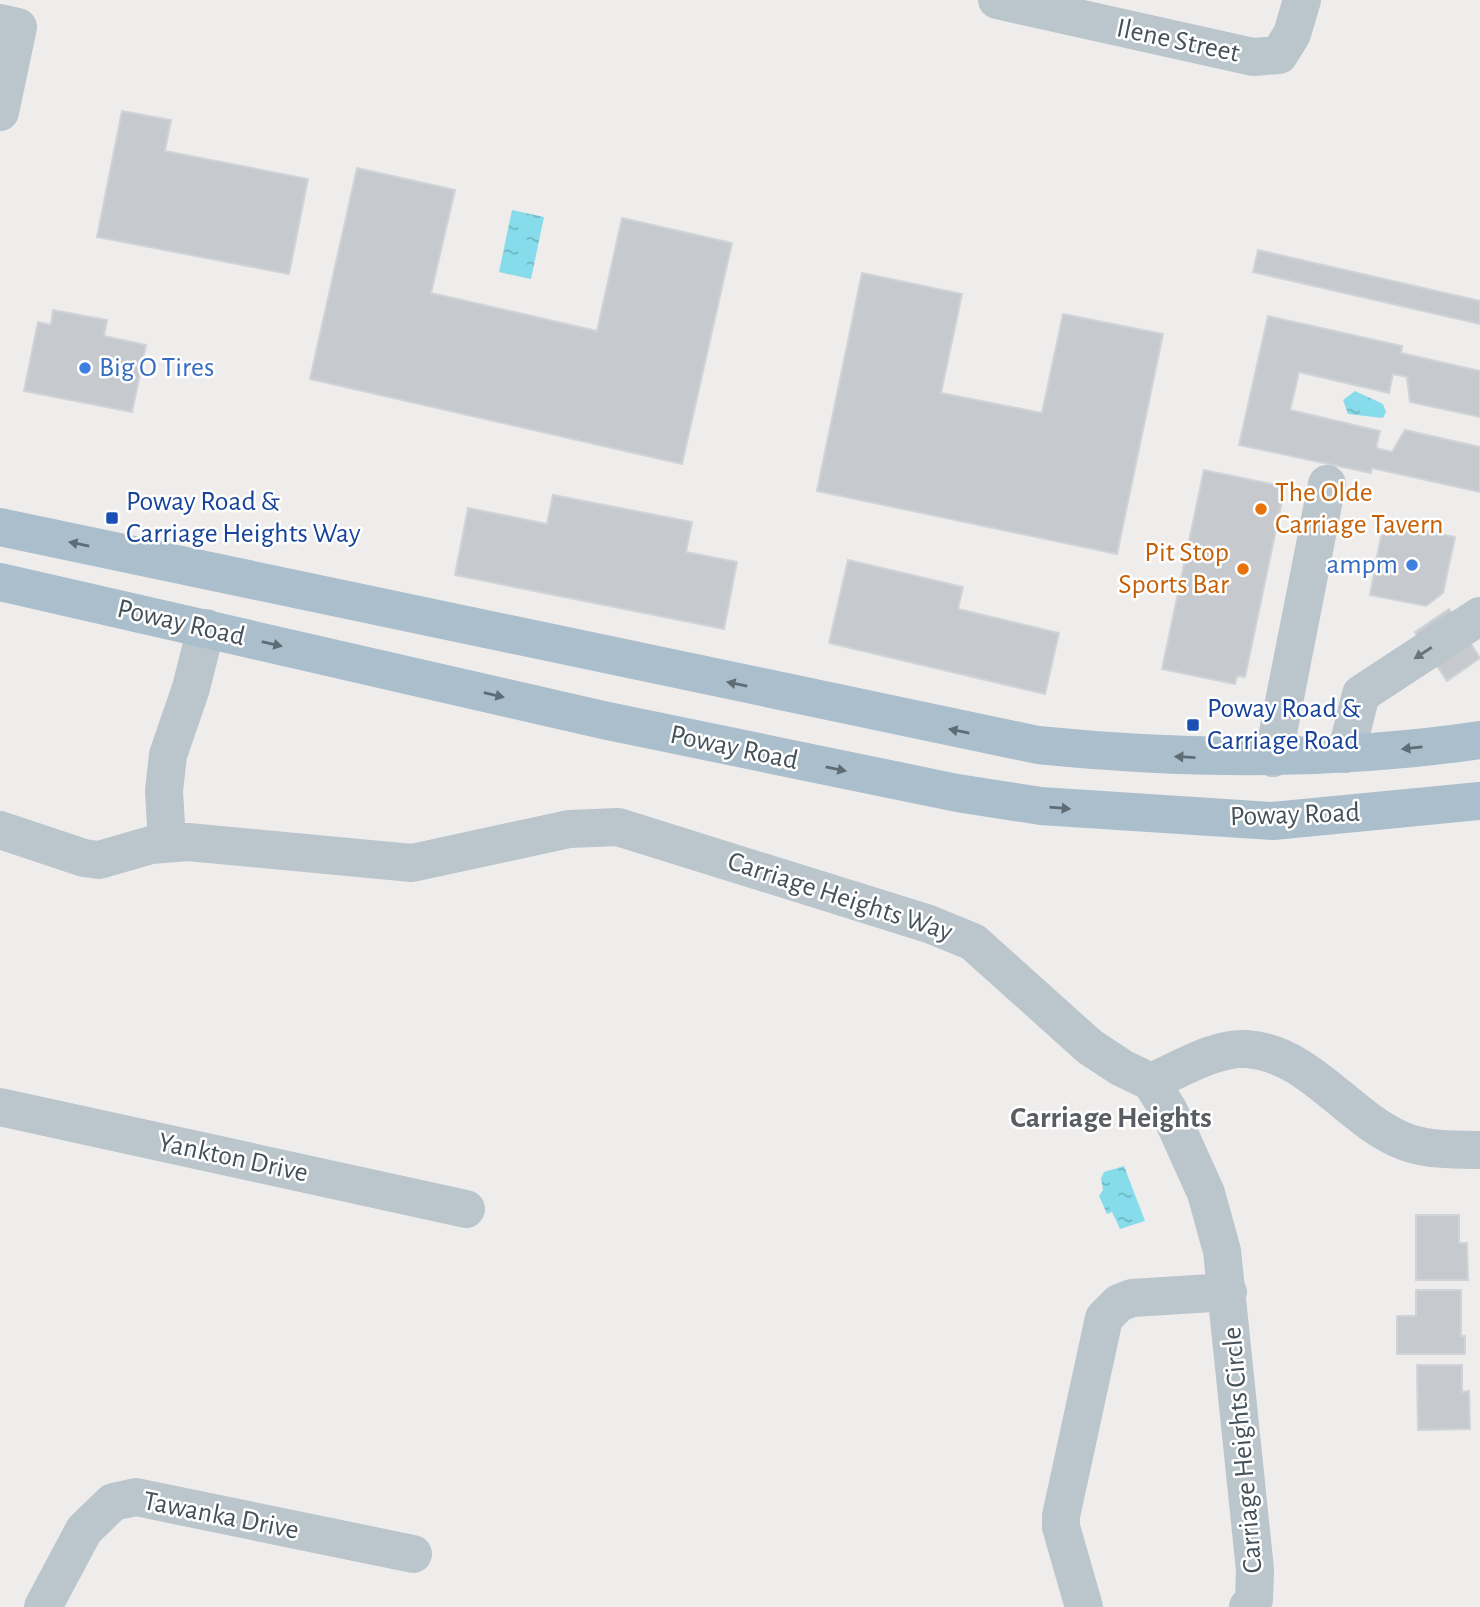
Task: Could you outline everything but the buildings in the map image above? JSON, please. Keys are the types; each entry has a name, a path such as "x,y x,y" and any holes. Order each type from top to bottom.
{"main road":[{"name":"Poway Road","path":"0,527 1038,746 1120,753 1273,758 1346,754 1480,740"},
{"name":"Poway Road","path":"0,582 616,723 957,793 1041,807 1273,821 1480,801"}],"street":[{"name":"Ilene Street","path":"997,0 1252,57 1279,55 1292,34 1302,0"},
{"path":"0,23 18,27 0,112"},
{"path":"1273,758 1327,484"},
{"path":"1346,754 1361,694 1480,616"},
{"path":"167,842 164,791 168,755 191,688 205,628"},
{"name":"Carriage Heights Way","path":"0,830 84,858 99,860 167,842 206,842 412,863 569,829 618,827 960,936 983,950 1090,1047 1151,1082"},
{"path":"1151,1082 1224,1052 1246,1049 1266,1054 1301,1069 1401,1140 1436,1149 1480,1150"},
{"name":"Carriage Heights Circle","path":"1151,1082 1169,1111 1206,1193 1222,1251 1256,1587 1248,1607"},
{"name":"Yankton Drive","path":"0,1107 467,1209"},
{"name":"Carriage Heights Circle","path":"1084,1607 1063,1536 1061,1516 1104,1318 1119,1303 1132,1298 1228,1292"},
{"name":"Tawanka Drive","path":"43,1607 84,1530 113,1502 136,1497 413,1554"}],"water":[{"path":"512,210 544,217 531,279 499,272"},
{"path":"1355,391 1383,404 1386,412 1383,418 1348,414 1343,400"},
{"path":"1124,1166 1145,1221 1120,1229 1112,1212 1107,1214 1099,1196 1103,1190 1101,1178 1104,1172"}],"place":[{"name":"Big O Tires","path":"85,368"},
{"name":"The Olde Carriage Tavern","path":"1261,509"},
{"name":"Poway Road & Carriage Heights Way","path":"112,518"},
{"name":"ampm","path":"1412,565"},
{"name":"Pit Stop Sports Bar","path":"1243,569"},
{"name":"Poway Road & Carriage Road","path":"1193,725"}],"district":[{"name":"Carriage Heights","path":"1111,1118"}]}
